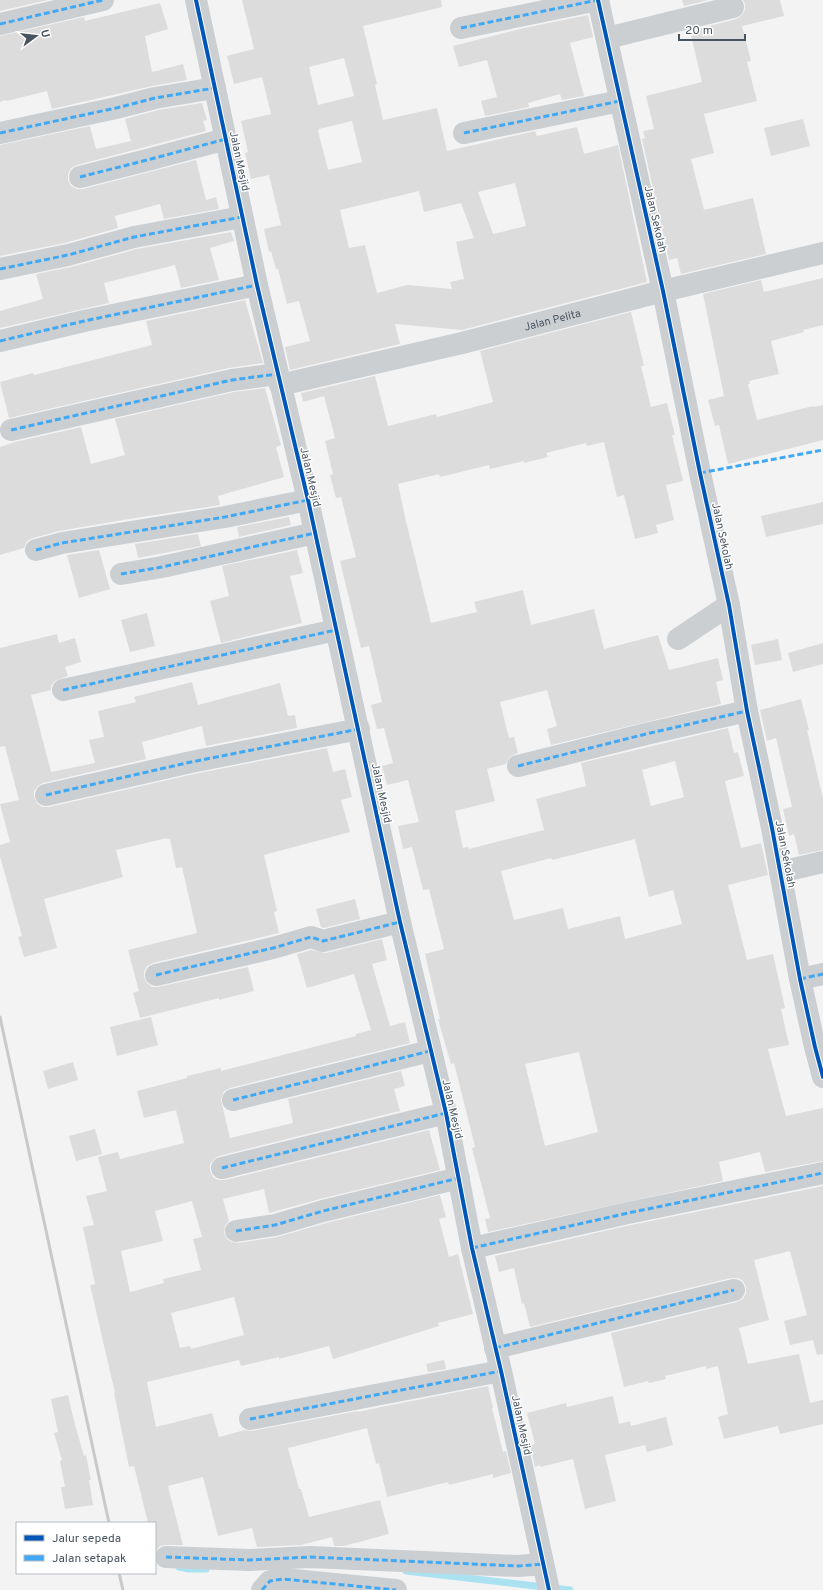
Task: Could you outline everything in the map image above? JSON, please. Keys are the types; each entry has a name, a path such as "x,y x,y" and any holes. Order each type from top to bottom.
{"street":[{"path":"0,24 103,0"},
{"name":"Jalan Mesjid","path":"196,0 256,285 308,500 400,922 446,1113 472,1248 501,1371 546,1576"},
{"path":"462,28 598,0"},
{"name":"Jalan Sekolah","path":"598,0 663,291 700,473 729,605 747,711 800,979 819,1046 823,1077"},
{"path":"607,38 733,7"},
{"path":"0,133 155,98 215,88"},
{"path":"464,133 620,101"},
{"path":"80,177 226,139"},
{"path":"0,270 68,255 134,237 242,217"},
{"name":"Jalan Pelita","path":"11,430 232,380 279,379 455,345 663,291 823,253"},
{"path":"0,341 84,321 256,285"},
{"path":"36,550 62,543 224,517 308,500"},
{"path":"121,574 162,567 315,533"},
{"path":"678,639 729,605"},
{"path":"63,690 336,630"},
{"path":"518,766 646,734 747,711"},
{"path":"46,795 191,762 358,729"},
{"path":"780,872 823,862"},
{"path":"156,974 273,948 311,937 323,941 400,922"},
{"path":"800,979 823,974"},
{"path":"233,1100 430,1051"},
{"path":"222,1168 446,1113"},
{"path":"472,1248 823,1173"},
{"path":"236,1231 274,1225 323,1211 459,1178"},
{"path":"495,1348 734,1290"},
{"path":"250,1419 501,1371"},
{"path":"166,1557 249,1560 310,1557 518,1566 546,1576"},
{"path":"262,1590 270,1580 283,1579 396,1590"}],"building":[{"path":"0,0 48,0 0,11"},
{"path":"242,0 441,0 442,7 363,26 377,84 375,85 383,120 437,108 447,151 535,131 537,136 577,127 584,154 618,145 647,282 462,330 395,324 400,344 290,370 285,347 310,341 299,301 287,304 278,269 276,269 271,251 269,252 264,229 281,225 269,175 251,179 245,153 248,152 241,121 271,114 262,77 234,84 227,56 254,49","holes":["344,58 354,96 318,105 309,67","352,121 362,162 328,170 318,131 319,129","515,183 526,226 493,234 478,192","419,191 424,212 461,203 474,238 456,242 464,279 450,282 452,289 407,285 377,293 365,245 349,248 340,210"]},
{"path":"682,0 709,0 684,6"},
{"path":"743,0 780,0 784,16 742,26 751,61 747,62 757,101 704,114 714,153 691,159 704,210 753,198 766,254 681,274 677,258 669,260 642,139 645,138 643,131 654,129 646,96 702,82 690,31 736,19 741,16 745,10"},
{"path":"160,3 168,29 145,36 152,72 183,64 187,80 152,86 52,109 47,91 0,102 0,36 84,17 85,21"},
{"path":"588,15 593,37 570,43 584,96 562,100 560,94 528,103 529,107 485,116 481,101 497,97 487,60 459,67 453,46 524,28"},
{"path":"202,103 207,120 203,121 206,131 77,165 71,168 68,174 68,180 71,186 77,189 83,189 196,160 206,200 216,197 219,209 164,219 160,204 115,216 118,228 65,243 0,256 0,145 90,126 96,149 131,141 125,119 158,110"},
{"path":"803,119 810,146 771,156 764,128"},
{"path":"231,232 234,241 210,248 219,280 181,288 175,265 104,283 109,303 0,328 0,311 43,299 36,274 71,267 137,249"},
{"path":"823,278 823,325 771,341 779,374 749,381 750,384 748,384 757,420 813,406 823,405 823,440 728,464 719,425 715,426 708,400 724,396 703,294 761,280 764,292"},
{"path":"245,300 263,363 229,368 9,418 0,382 33,373 34,375 152,345 146,321"},
{"path":"631,312 644,366 641,366 651,407 667,403 675,435 672,435 683,481 666,485 674,520 656,525 658,533 635,539 624,495 617,497 604,442 587,446 586,443 546,453 548,457 524,463 524,461 490,469 489,465 440,477 439,474 398,484 431,623 477,612 474,602 523,590 531,625 594,609 604,649 658,635 669,670 718,658 723,680 716,682 721,704 551,745 547,729 557,726 547,690 500,702 509,738 514,737 518,753 510,757 506,764 487,769 495,801 455,811 463,848 468,847 469,849 544,830 536,799 586,786 581,763 728,728 734,753 738,752 744,776 725,781 741,848 761,843 768,875 728,885 747,960 773,954 785,1008 781,1009 789,1045 768,1049 786,1116 823,1108 823,1161 765,1172 760,1152 719,1162 723,1181 488,1232 485,1219 490,1218 472,1148 475,1147 454,1063 451,1064 438,1019 440,1019 425,954 444,949 429,889 423,890 412,847 403,849 398,826 419,822 408,780 387,785 382,766 393,763 384,728 377,729 371,705 382,702 369,646 361,648 340,561 356,557 341,497 336,498 330,475 333,474 325,441 335,438 324,396 303,402 301,393 375,376 388,426 436,414 437,417 493,402 480,351","holes":["675,761 684,797 651,806 642,770","635,839 649,897 673,890 682,924 625,939 620,916 568,929 563,908 514,920 501,871 551,858 552,860","579,1052 598,1132 545,1146 525,1064"]},
{"path":"265,388 281,445 276,447 284,477 218,496 220,505 59,531 33,538 27,541 24,548 0,555 0,447 15,442 81,427 91,464 125,455 115,419 234,392"},
{"path":"823,502 823,524 766,537 761,516"},
{"path":"289,517 291,525 239,537 237,527"},
{"path":"198,534 201,546 138,558 135,544"},
{"path":"99,550 110,589 79,598 67,555"},
{"path":"297,550 303,573 290,576 302,623 221,643 210,601 229,596 222,566"},
{"path":"147,613 155,646 130,652 121,620"},
{"path":"57,634 59,643 75,638 81,662 65,667 68,676 55,681 51,686 51,690 31,695 51,772 95,763 89,740 104,737 98,711 136,702 134,697 192,682 198,705 280,683 288,716 295,715 297,728 206,746 202,726 142,742 146,759 43,783 38,786 34,791 34,797 37,803 42,807 49,807 194,774 327,748 333,772 345,769 352,797 341,800 350,832 264,855 277,911 274,912 279,933 153,963 147,966 144,972 144,977 147,983 152,987 158,987 248,967 254,991 219,1000 219,998 140,1018 133,993 139,991 128,950 197,933 182,867 176,868 170,839 167,838 116,850 123,877 44,899 57,948 24,957 18,937 22,936 0,856 0,845 10,842 0,804 19,800 5,746 0,747 0,648"},
{"path":"778,639 782,660 755,665 751,645"},
{"path":"823,643 823,664 793,672 788,653"},
{"path":"801,699 823,799 823,850 799,855 794,834 789,836 783,809 792,807 776,738 767,741 760,710"},
{"path":"355,899 360,919 324,928 321,927 316,909"},
{"path":"382,939 387,960 372,964 390,1026 405,1022 410,1043 230,1088 224,1091 221,1100 230,1138 293,1123 288,1099 401,1071 405,1086 394,1089 400,1111 219,1156 210,1164 210,1171 213,1177 218,1180 225,1180 429,1130 440,1170 269,1213 264,1189 223,1199 229,1221 225,1226 224,1233 227,1239 231,1242 238,1243 277,1237 326,1223 440,1195 446,1217 439,1219 449,1257 458,1254 473,1314 438,1323 439,1326 333,1359 329,1346 279,1359 279,1357 241,1366 239,1360 147,1382 156,1427 212,1413 219,1437 245,1430 252,1431 358,1412 488,1386 503,1452 506,1451 511,1473 493,1478 493,1474 449,1485 448,1482 387,1497 379,1463 376,1464 367,1428 288,1448 299,1489 301,1489 309,1517 380,1500 389,1534 344,1546 334,1546 332,1537 301,1545 257,1547 252,1528 218,1536 203,1477 168,1486 183,1545 160,1546 156,1551 156,1522 148,1522 134,1466 129,1467 115,1393 90,1285 95,1284 83,1227 94,1225 86,1196 107,1191 98,1157 118,1152 120,1159 184,1143 176,1110 144,1118 137,1091 187,1078 187,1076 221,1068 221,1071 356,1036 356,1034 371,1030 354,974 307,988 297,954 311,950 326,953","holes":["192,1201 202,1237 193,1239 201,1270 163,1279 164,1283 130,1292 121,1251 163,1241 155,1211","234,1297 244,1335 191,1349 190,1346 180,1348 171,1313"]},
{"path":"151,1017 158,1045 117,1056 110,1027"},
{"path":"73,1062 78,1080 48,1089 43,1071"},
{"path":"95,1129 102,1154 76,1161 69,1136"},
{"path":"823,1186 823,1354 817,1355 813,1340 790,1345 784,1321 807,1315 790,1251 754,1260 769,1320 739,1328 748,1364 799,1354 810,1403 823,1400 823,1424 780,1434 778,1426 724,1439 718,1417 728,1414 718,1366 706,1369 706,1366 665,1376 666,1379 649,1383 648,1381 624,1387 611,1333 737,1302 743,1299 746,1293 746,1287 743,1281 738,1278 731,1278 530,1327 524,1303 522,1304 514,1268 499,1272 495,1256 631,1225"},
{"path":"444,1360 446,1369 428,1372 426,1364"},
{"path":"68,1395 84,1456 86,1455 91,1480 89,1480 93,1505 65,1509 61,1487 65,1487 60,1461 62,1460 54,1433 58,1432 51,1399"},
{"path":"613,1396 619,1424 630,1421 631,1426 666,1417 673,1445 647,1452 645,1445 605,1455 616,1501 585,1509 573,1459 535,1467 530,1445 535,1444 527,1413 566,1403 567,1407"}],"waterway":[{"path":"179,1567 189,1569 206,1569"},
{"path":"406,1571 570,1590"}],"railway":[{"path":"0,1017 109,1522"},
{"path":"119,1574 123,1590"}],"marked path":[{"path":"0,24 103,0"},
{"path":"461,28 598,0"},
{"path":"0,133 155,98 215,88"},
{"path":"464,133 620,101"},
{"path":"80,177 226,139"},
{"path":"0,269 68,255 134,237 242,217"},
{"path":"0,341 84,321 257,285"},
{"path":"11,430 232,380 277,374"},
{"path":"700,473 823,450"},
{"path":"36,550 62,543 225,517 308,500"},
{"path":"121,574 162,567 315,533"},
{"path":"63,690 336,630"},
{"path":"518,766 646,734 747,711"},
{"path":"46,795 191,762 359,729"},
{"path":"156,975 273,948 311,937 323,941 400,922"},
{"path":"800,979 823,974"},
{"path":"233,1100 430,1051"},
{"path":"222,1168 446,1113"},
{"path":"472,1248 628,1213 823,1173"},
{"path":"236,1231 275,1225 323,1211 459,1178"},
{"path":"495,1348 734,1290"},
{"path":"250,1419 501,1371"},
{"path":"166,1557 249,1560 310,1557 518,1566 543,1564"},
{"path":"262,1590 270,1581 283,1579 396,1590"}],"cycle path":[{"path":"196,0 257,285 308,500 400,922 446,1113 472,1248 501,1371 549,1590"},
{"path":"598,0 663,291 700,473 729,605 747,711 772,828 800,979 823,1077"}]}
